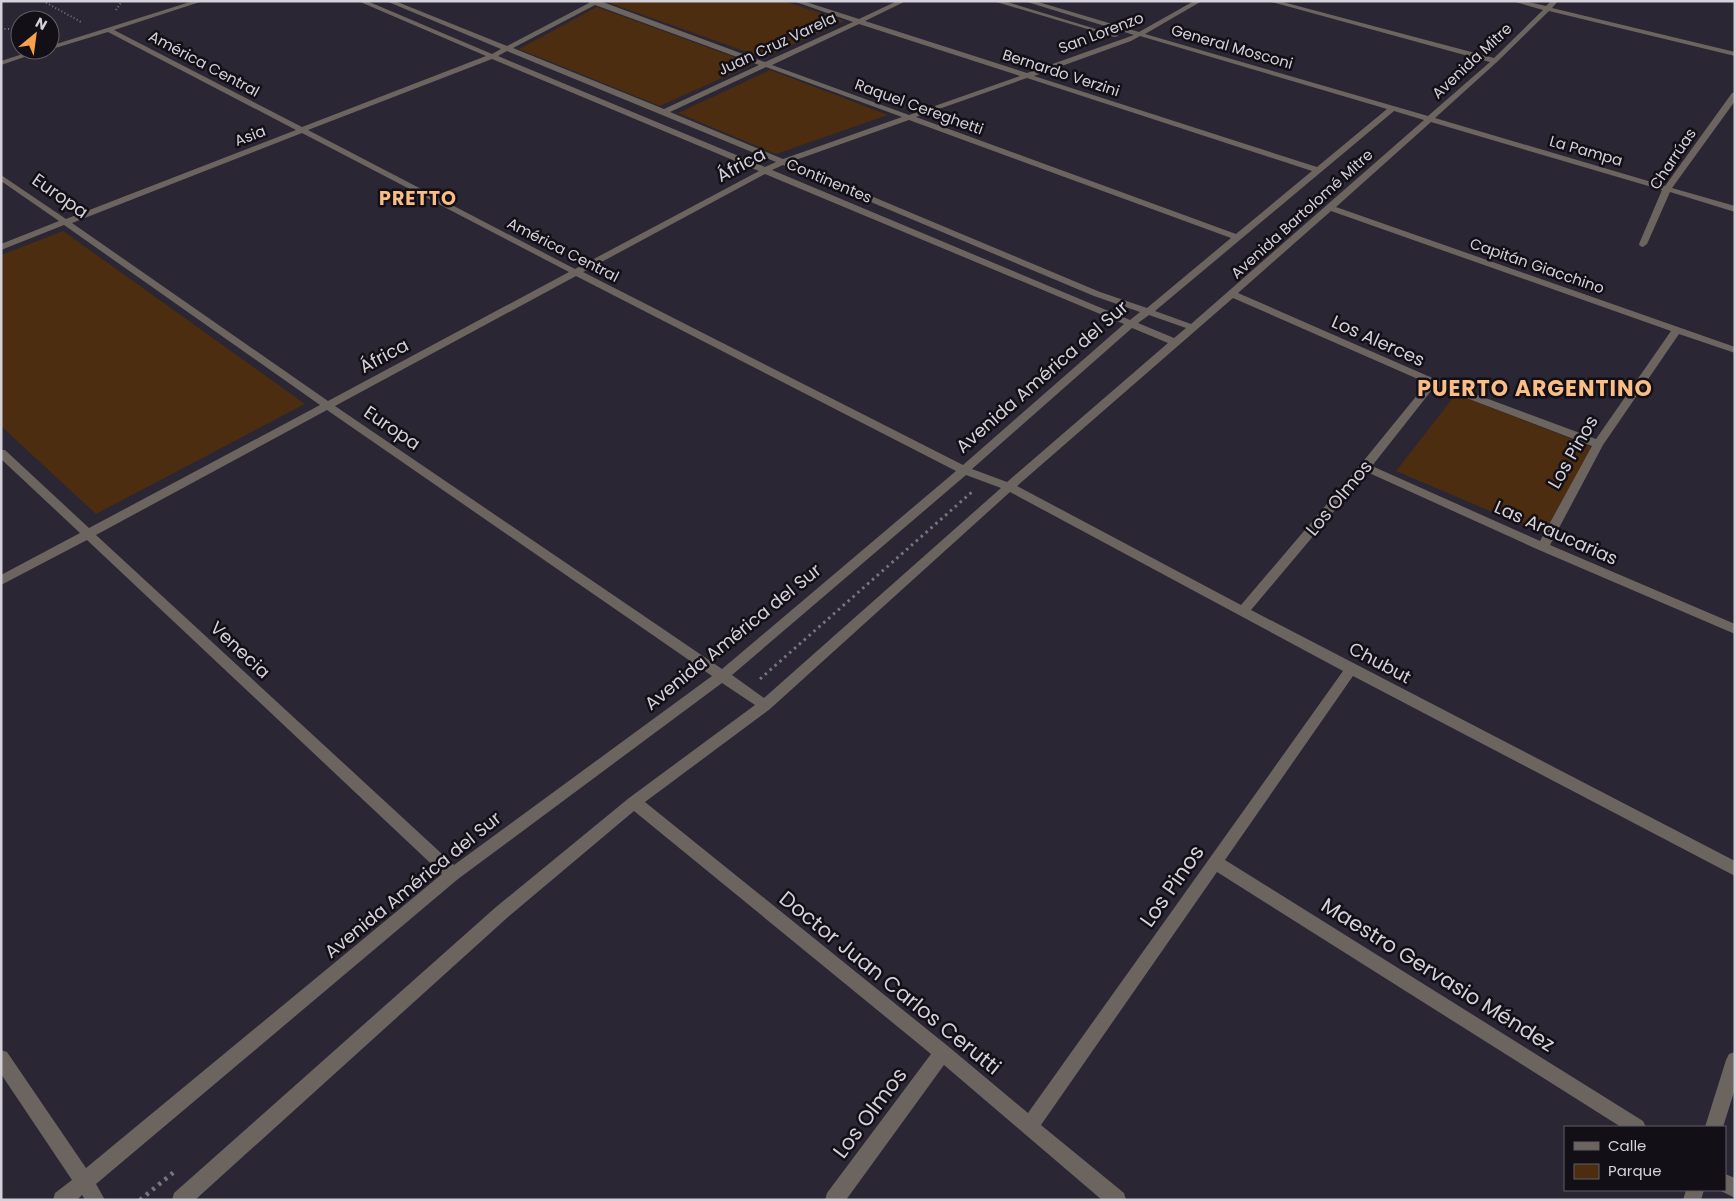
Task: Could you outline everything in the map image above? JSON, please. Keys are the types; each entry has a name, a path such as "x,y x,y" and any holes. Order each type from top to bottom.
{"street":[{"path":"60,45 200,1"},
{"name":"Continentes","path":"361,1 1174,342"},
{"name":"Continentes","path":"389,1 664,112 1097,294 1194,328"},
{"name":"Bernardo Verzini","path":"796,1 1318,170"},
{"name":"Juan Cruz Varela","path":"664,112 903,1"},
{"path":"996,1 1138,43"},
{"name":"General Mosconi","path":"1028,1 1389,111"},
{"name":"San Lorenzo","path":"782,162 1129,40 1199,1"},
{"path":"1271,1 1495,61"},
{"path":"1515,1 1735,54"},
{"name":"Avenida Mitre","path":"1429,120 1495,61 1555,1"},
{"name":"Asia","path":"1,247 494,56 594,2"},
{"name":"Raquel Cereghetti","path":"594,2 1238,238"},
{"name":"América Central","path":"109,30 964,470 1009,487"},
{"name":"General Mosconi","path":"1252,76 1429,120"},
{"name":"Charrúas","path":"1643,244 1667,189 1735,95"},
{"name":"Avenida América del Sur","path":"62,1200 453,874 722,676 964,470 1130,324 1150,311 1389,111"},
{"name":"La Pampa","path":"1429,120 1735,209"},
{"name":"Avenida Bartolomé Mitre","path":"1194,328 1429,120"},
{"name":"África","path":"1,581 782,162"},
{"name":"Europa","path":"1,177 327,405 765,705"},
{"name":"Capitán Giacchino","path":"1330,208 1676,331 1735,350"},
{"name":"Los Alerces","path":"1232,294 1433,382 1598,444"},
{"path":"181,1200 502,912 634,802 765,705 1174,342 1194,328"},
{"name":"Los Pinos","path":"1543,547 1598,444 1676,331"},
{"name":"Los Olmos","path":"1243,611 1365,467 1433,382"},
{"name":"Venecia","path":"1,454 453,874"},
{"name":"Las Araucarias","path":"1365,467 1543,547 1735,629"},
{"name":"Chubut","path":"1009,487 1351,669 1735,869"},
{"name":"Los Pinos","path":"1029,1127 1351,669"},
{"name":"Doctor Juan Carlos Cerutti","path":"634,802 943,1053 1117,1200"},
{"name":"Maestro Gervasio Méndez","path":"1215,862 1635,1126"},
{"name":"Los Olmos","path":"834,1200 943,1053"},
{"path":"1,1058 85,1180 96,1200"},
{"path":"1714,1126 1735,1060"}],"path":[{"path":"43,1 83,23"},
{"path":"745,692 987,479"},
{"path":"140,1200 178,1168"}],"green space":[{"path":"784,1 844,21 764,58 607,2"},
{"path":"597,7 753,64 660,106 519,49"},
{"path":"770,70 888,115 776,154 678,113"},
{"path":"63,231 305,404 96,514 1,426 1,255"},
{"path":"1456,394 1595,448 1544,534 1396,471"}],"district":[{"name":"PRETTO","path":"418,198"},
{"name":"PUERTO ARGENTINO","path":"1535,388"}]}
